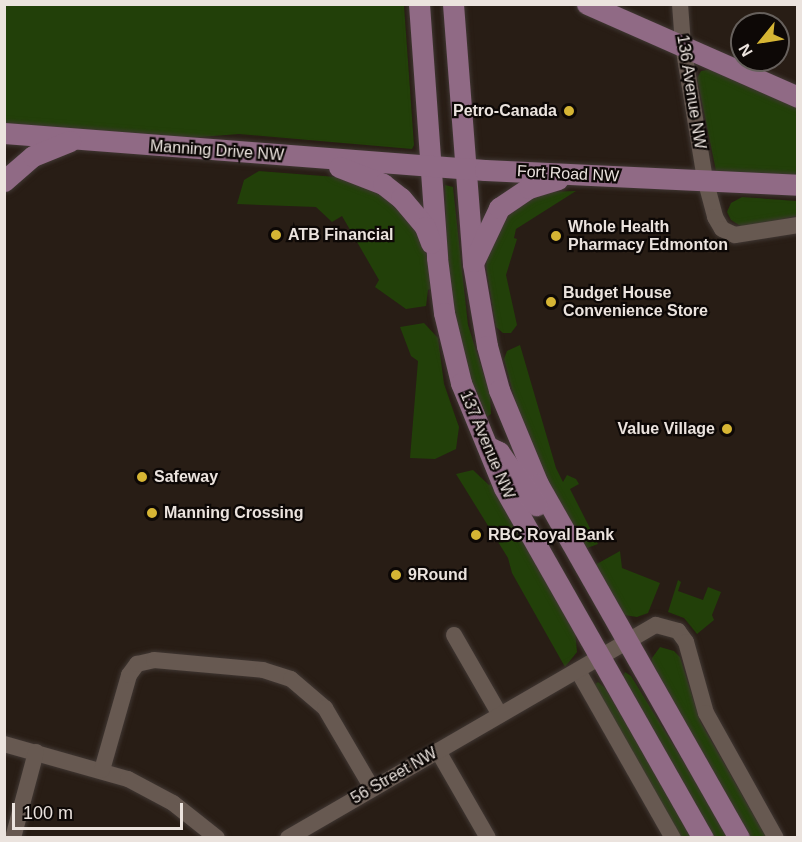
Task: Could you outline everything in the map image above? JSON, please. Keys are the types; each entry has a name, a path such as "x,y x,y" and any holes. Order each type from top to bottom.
{"main road":[{"name":"137 Avenue NW","path":"419,4 437,258 454,361 484,445 509,497 703,837"},
{"name":"137 Avenue NW","path":"453,4 473,264 487,346 513,429 538,484 592,584 739,837"},
{"path":"587,4 798,97"},
{"name":"Manning Drive NW","path":"4,133 430,166"},
{"path":"4,182 33,156 74,139"},
{"path":"305,157 383,184 415,213 437,258"},
{"name":"Fort Road NW","path":"430,166 798,185"},
{"path":"473,264 500,208 530,188 572,175"},
{"path":"484,445 513,429"},
{"path":"484,445 499,452 592,584"}],"street":[{"name":"136 Avenue NW","path":"680,4 683,45 705,179"},
{"path":"705,179 715,217 729,232 750,235 798,225"},
{"path":"627,643 656,625 678,631 682,636 706,713 776,837"},
{"path":"454,635 500,715"},
{"name":"56 Street NW","path":"288,837 627,643"},
{"path":"102,770 127,680 137,664 154,660 254,669 291,679 325,708 372,789"},
{"path":"578,671 674,837"},
{"path":"4,744 102,770 173,803 217,837"},
{"path":"438,751 488,837"},
{"path":"13,837 36,752"}],"green space":[{"path":"4,5 404,5 414,145 412,149 239,134 162,140 5,127"},
{"path":"712,69 797,107 797,177 716,171 697,78 701,71"},
{"path":"259,171 349,178 381,191 417,228 427,256 432,288 428,290 426,306 406,309 375,287 379,280 342,216 332,222 316,207 237,204 244,180"},
{"path":"445,185 453,187 468,325 490,394 491,414 485,418 478,413 448,295"},
{"path":"576,191 516,229 514,238 517,239 506,275 517,325 511,333 503,333 496,327 486,266 489,244 506,209 546,192"},
{"path":"742,197 797,201 797,216 742,227 731,220 727,212 731,203"},
{"path":"424,323 438,338 444,384 459,427 456,449 435,459 410,458 418,361 411,356 400,327"},
{"path":"520,345 556,468 563,482 567,475 576,479 579,484 570,489 598,544 582,550 526,441 504,359 507,351"},
{"path":"473,470 489,485 493,483 575,629 577,652 565,667 512,573 508,558 456,474"},
{"path":"620,551 622,568 660,583 648,613 637,617 624,615 595,565"},
{"path":"678,580 681,582 678,591 703,600 708,587 721,592 712,615 714,620 697,634 684,618 668,612"},
{"path":"660,647 674,651 680,657 700,721 766,837 748,837 652,669 652,658"},
{"path":"625,672 631,676 730,837 712,837 623,677"},
{"path":"598,682 605,688 694,837 681,837 594,685"}],"place":[{"name":"Petro-Canada","path":"569,111"},
{"name":"ATB Financial","path":"276,235"},
{"name":"Whole Health Pharmacy Edmonton","path":"556,236"},
{"name":"Budget House Convenience Store","path":"551,302"},
{"name":"Value Village","path":"727,429"},
{"name":"Safeway","path":"142,477"},
{"name":"Manning Crossing","path":"152,513"},
{"name":"RBC Royal Bank","path":"476,535"},
{"name":"9Round","path":"396,575"}]}
